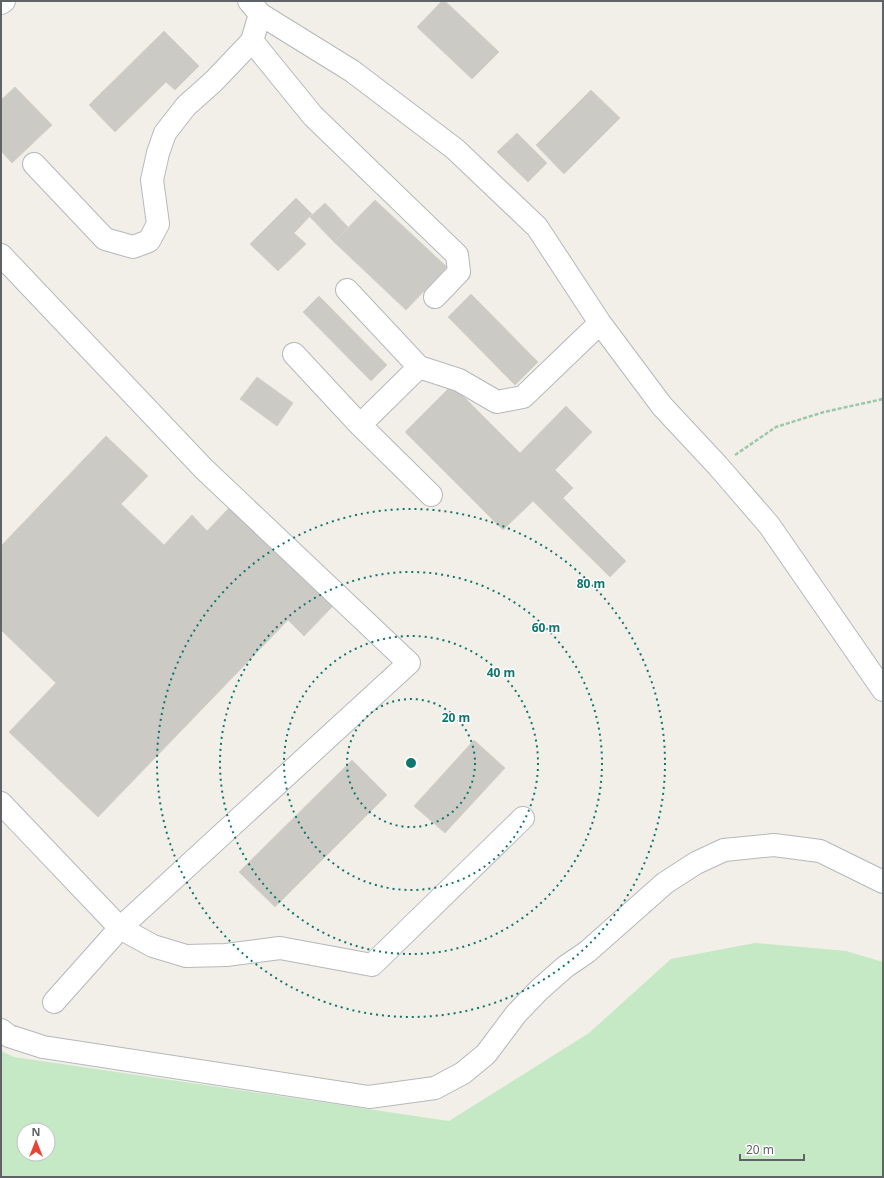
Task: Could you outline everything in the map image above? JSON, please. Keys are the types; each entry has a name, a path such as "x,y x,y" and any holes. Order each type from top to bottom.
{"street":[{"path":"34,164 105,238 133,247 149,241 158,224 152,180 165,133 186,106 214,81 252,42 255,7 352,71 455,149 537,227 600,323 662,406 770,525 883,690"},
{"path":"252,42 313,116 457,256 459,272 435,298"},
{"path":"1,255 204,469 409,663 120,928 54,1002"},
{"path":"347,290 419,367 459,380 497,402 523,397 600,323"},
{"path":"294,354 360,425 432,495"},
{"path":"360,425 419,367"},
{"path":"1,803 120,928 152,946 186,956 226,955 280,948 372,965 523,818"},
{"path":"1,1030 9,1036 42,1048 369,1097 435,1088 463,1072 486,1054 516,1014 539,990 565,967 587,952 665,883 696,863 724,850 774,845 820,851 883,882"}],"path":[{"path":"718,466 776,427 824,412 883,399"}],"green space":[{"path":"755,943 846,951 883,962 883,1177 1,1177 1,1051 14,1057 449,1121 589,1033 671,959"}],"building":[{"path":"442,1 445,1 499,52 472,79 417,27"},
{"path":"164,31 199,66 175,90 166,82 115,132 89,105"},
{"path":"15,87 52,125 12,163 1,151 1,100"},
{"path":"591,90 620,118 564,174 536,145"},
{"path":"517,133 547,163 528,182 497,152"},
{"path":"296,198 312,214 294,233 306,244 278,271 250,244"},
{"path":"375,200 447,267 406,310 334,242"},
{"path":"325,203 349,228 334,242 310,217"},
{"path":"471,294 538,362 515,385 448,317"},
{"path":"319,296 387,365 371,381 303,312"},
{"path":"257,377 293,403 277,426 240,399"},
{"path":"452,385 520,453 566,406 592,432 555,470 573,488 563,498 626,561 610,577 533,501 503,530 405,432"},
{"path":"106,436 148,476 121,504 164,545 192,515 207,531 229,508 333,606 304,636 288,620 98,817 9,732 56,683 1,630 1,546"},
{"path":"474,740 505,768 445,833 414,806"},
{"path":"352,760 387,795 275,907 239,872"}]}
